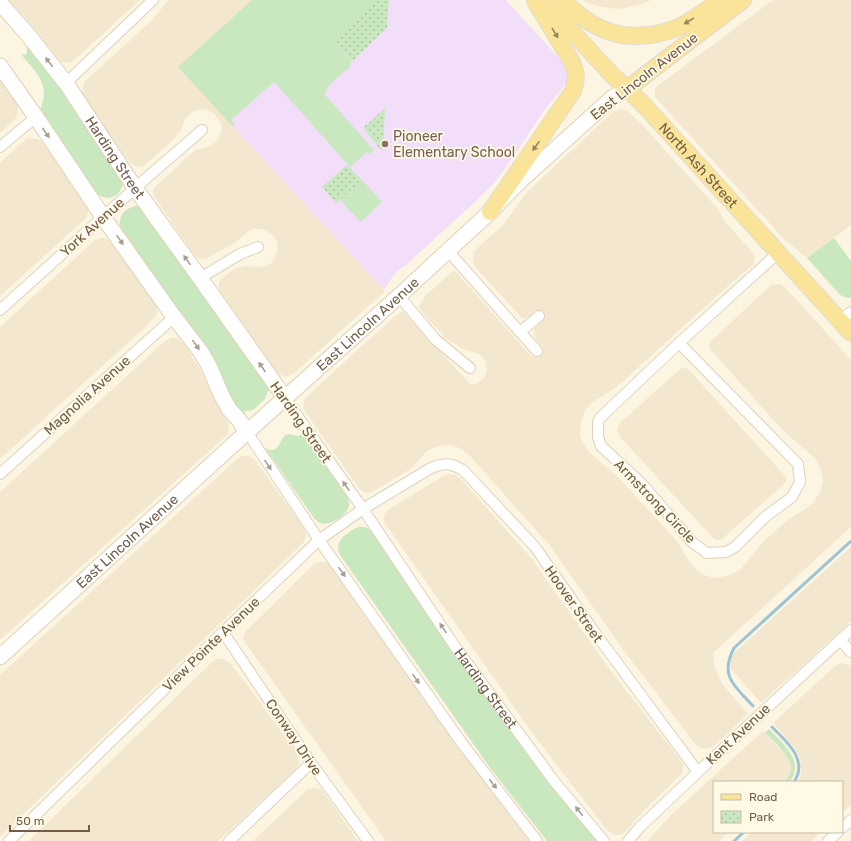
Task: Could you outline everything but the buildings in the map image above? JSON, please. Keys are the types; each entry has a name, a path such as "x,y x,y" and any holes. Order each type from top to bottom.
{"main road":[{"path":"490,212 574,91 576,72 572,62 534,0"},
{"name":"North Ash Street","path":"543,0 612,76 642,103 778,253 845,316 851,333"},
{"path":"563,0 588,22 598,27 617,34 636,36 659,34 683,25 722,0"},
{"name":"East Lincoln Avenue","path":"627,89 743,0"}],"street":[{"path":"66,83 153,0"},
{"name":"Harding Street","path":"0,3 29,36 66,83 135,188 285,398 458,651 554,781 604,841"},
{"path":"0,66 103,217 174,317 201,352 229,409 239,420 319,540 461,742 537,841"},
{"name":"East Lincoln Avenue","path":"0,658 247,432 399,296 490,212 520,181 612,98 627,89"},
{"path":"0,147 36,117"},
{"name":"York Avenue","path":"0,310 135,188 202,130"},
{"path":"200,278 240,254 258,247"},
{"path":"448,251 537,351"},
{"name":"Armstrong Circle","path":"679,343 798,464 800,482 792,497 765,517 734,547 726,552 707,553 692,542 643,486 601,446 598,437 598,422 600,418 679,343 778,253"},
{"path":"399,296 436,340 470,368"},
{"path":"520,332 539,316"},
{"name":"Magnolia Avenue","path":"0,474 174,317"},
{"name":"Hoover Street","path":"431,468 440,464 454,465 464,471 535,547 602,643 698,772"},
{"name":"View Pointe Avenue","path":"9,841 319,540 362,509 431,468"},
{"name":"Kent Avenue","path":"628,841 640,827 698,772 851,630"},
{"name":"Conway Drive","path":"223,632 311,764 368,841"},
{"path":"840,640 851,652"},
{"path":"229,841 311,764"},
{"path":"843,827 851,820"},
{"path":"828,841 837,833"}],"shaded area":[{"path":"9,0 140,0 69,63 61,62 59,60"},
{"path":"169,0 252,0 178,67 384,290 384,292 293,374 286,377 277,372 219,288 219,282 221,279 234,269 245,266 264,267 272,263 278,248 277,242 273,235 263,229 252,229 236,242 206,259 198,258 192,252 154,196 153,191 156,186 187,157 196,150 210,146 217,141 222,129 220,121 213,113 207,110 202,109 194,111 186,117 180,132 173,140 145,165 139,167 129,162 82,95 84,82 149,23"},
{"name":"Pioneer Elementary School","path":"252,0 506,0 568,68 568,80 543,112 505,169 493,184 406,265 397,271 384,290 178,67"},
{"path":"581,0 651,0 640,5 620,9 597,6"},
{"path":"773,0 851,0 851,225 807,258 783,238 655,97 655,88"},
{"path":"0,79 18,105 18,108 15,119 0,133"},
{"path":"621,109 628,111 647,130 717,208 726,223 755,257 753,265 616,387 592,403 585,411 581,421 580,434 582,441 589,452 618,477 667,530 678,543 691,564 700,573 714,578 733,574 741,569 767,538 788,520 814,502 820,492 823,482 821,470 816,459 787,434 767,413 710,349 710,342 771,285 779,284 782,285 797,300 851,360 851,527 713,653 715,668 722,684 748,714 713,747 706,749 700,748 696,745 622,648 550,546 470,456 454,446 449,445 435,447 426,452 412,468 374,491 367,493 363,492 358,487 303,407 305,398 395,316 403,311 471,385 476,384 484,378 487,371 485,360 479,354 463,349 442,337 444,335 436,328 419,307 425,298 424,297 454,270 532,357 543,347 536,340 534,329 544,319 536,310 529,317 522,318 474,266 473,252 503,225 527,192 613,112"},
{"path":"27,138 38,139 43,143 88,208 88,213 85,219 0,296 0,163"},
{"path":"105,238 112,243 156,306 156,316 0,459 0,327 94,241"},
{"path":"173,337 184,344 200,369 217,405 228,423 228,434 0,640 0,492 165,341"},
{"path":"684,367 688,369 786,477 786,481 783,485 721,540 716,540 713,538 621,438 617,429 620,423"},
{"path":"242,456 248,456 256,461 305,530 306,536 304,542 0,837 0,675"},
{"path":"449,474 456,475 460,478 532,559 610,670 682,762 683,770 681,775 650,804 624,833 620,835 615,835 607,830 536,738 384,522 384,515 388,510"},
{"path":"851,547 851,621 761,703 732,670 730,666 732,656"},
{"path":"318,562 325,562 331,566 475,770 529,841 386,841 243,638 245,632 313,565"},
{"path":"217,659 224,659 230,663 297,754 299,762 294,771 218,841 29,841 213,661"},
{"path":"841,663 848,664 851,667 851,804 843,812 843,781 798,781 801,774 801,762 799,756 793,746 773,723 835,666"},
{"path":"763,731 788,758 791,769 785,781 713,781 713,833 728,833 719,841 647,841 671,815"},
{"path":"313,788 323,791 358,841 253,841 307,790"},
{"path":"751,833 820,833 811,841 742,841"}],"green space":[{"path":"252,0 379,0 334,41 351,61 349,69 347,69 327,87 324,94 374,150 369,154 367,152 350,167 274,82 231,120 235,125 233,127 178,67"},
{"path":"379,0 389,0 387,28 352,61 334,41"},
{"path":"26,40 37,53 123,182 122,187 116,195 108,198 95,192 40,112 44,90 37,73 21,54 26,55"},
{"path":"385,108 383,148 381,150 363,128"},
{"path":"347,165 362,180 336,203 322,187"},
{"path":"362,180 382,202 361,222 340,200"},
{"path":"135,206 141,207 270,388 271,391 268,391 265,399 253,410 245,411 245,414 236,409 122,230 120,226 120,218 127,209"},
{"path":"834,238 851,261 851,298 840,295 807,258"},
{"path":"303,433 349,502 348,509 345,513 338,519 329,523 320,523 314,518 265,448 273,450 277,448 285,435 289,434 298,436"},
{"path":"359,527 369,529 372,532 437,623 598,841 547,841 491,769 340,555 338,546 340,540 351,531"},
{"path":"769,729 786,747 794,760 794,774 790,781 785,781 789,776 791,768 788,758 765,733"}],"waterway":[{"path":"753,706 735,687 729,674 728,666 734,648 851,541"},
{"path":"772,727 789,745 797,759 799,766 798,774 794,781"},
{"path":"734,841 743,833"}],"place":[{"name":"Pioneer Elementary School","path":"385,144"}]}
